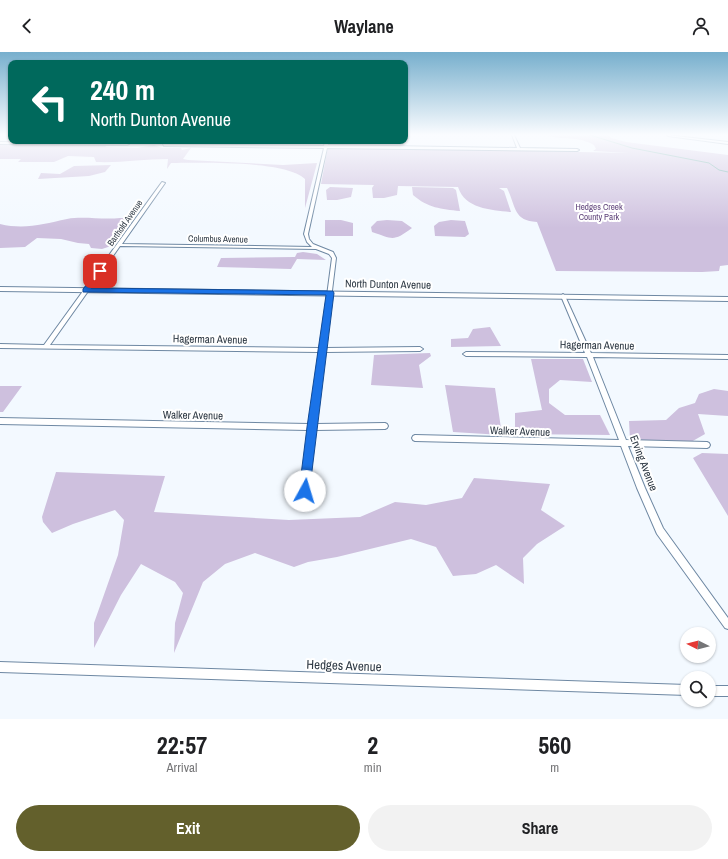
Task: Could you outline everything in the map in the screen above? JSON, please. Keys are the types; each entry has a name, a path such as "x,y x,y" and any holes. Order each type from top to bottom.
{"street":[{"path":"305,491 334,258 331,253 317,248 310,244 306,239 321,166"},
{"name":"Barthold Avenue","path":"45,347 163,184"},
{"name":"Columbus Avenue","path":"119,245 317,248"},
{"name":"North Dunton Avenue","path":"0,290 728,299"},
{"name":"Erving Avenue","path":"563,296 589,355 641,488 660,531 728,626"},
{"name":"Hagerman Avenue","path":"0,346 322,350 420,349"},
{"name":"Hagerman Avenue","path":"466,354 728,357"},
{"name":"Walker Avenue","path":"0,421 312,427 385,426"},
{"name":"Walker Avenue","path":"414,438 707,445"},
{"name":"Hedges Avenue","path":"0,667 680,690"},
{"path":"716,691 728,691"}],"green space":[{"path":"74,166 110,166 105,172 89,176 38,179 41,173 60,174"},
{"path":"262,166 316,166 305,208 305,179 294,173 279,168"},
{"name":"Hedges Creek County Park","path":"324,166 728,166 728,265 720,266 719,271 702,272 556,271 537,222 523,219 519,216 507,188 499,188 504,191 511,212 487,209 473,204 466,200 458,187 398,186 397,195 384,198 373,198 372,188 374,185 321,184"},
{"path":"330,187 353,188 351,197 337,200 327,200 326,190"},
{"path":"412,187 453,188 456,190 460,211 424,203 413,195"},
{"path":"73,218 130,218 111,246 102,249 91,248 89,244 61,239 37,238 25,247 0,248 0,224 9,226 26,226"},
{"path":"325,220 341,220 353,223 353,236 325,236"},
{"path":"451,220 465,221 469,234 465,237 435,236 434,226 439,222"},
{"path":"377,221 402,221 412,228 401,236 393,238 372,232 371,227"},
{"path":"303,252 317,254 326,260 297,259 291,269 217,267 221,258 295,257 297,253"},
{"path":"490,327 501,346 451,347 451,339 468,338 473,329"},
{"path":"430,353 431,356 419,365 423,388 371,385 374,355"},
{"path":"531,359 583,359 592,382 560,380 549,389 549,403 565,415 600,415 610,435 515,434 515,413 542,410"},
{"path":"445,385 495,388 502,435 453,432"},
{"path":"0,386 22,386 3,412 0,412"},
{"path":"714,389 728,391 728,416 698,414 705,434 691,442 630,440 629,421 666,420 679,408 695,403 699,394"},
{"path":"702,453 728,454 728,516 693,458"},
{"path":"56,472 165,476 154,512 289,520 360,517 395,502 426,505 462,498 474,478 550,484 541,510 565,526 537,544 523,558 524,584 496,565 476,574 453,576 436,547 411,539 337,557 308,562 294,567 255,553 225,564 203,582 174,653 175,623 183,593 175,582 141,564 121,595 94,648 94,623 118,555 124,520 115,510 73,524 52,533 43,522 42,517"}],"waterway":[{"path":"713,166 719,170 728,172"}],"route":[{"path":"100,271 86,291 330,293 305,491"}]}
